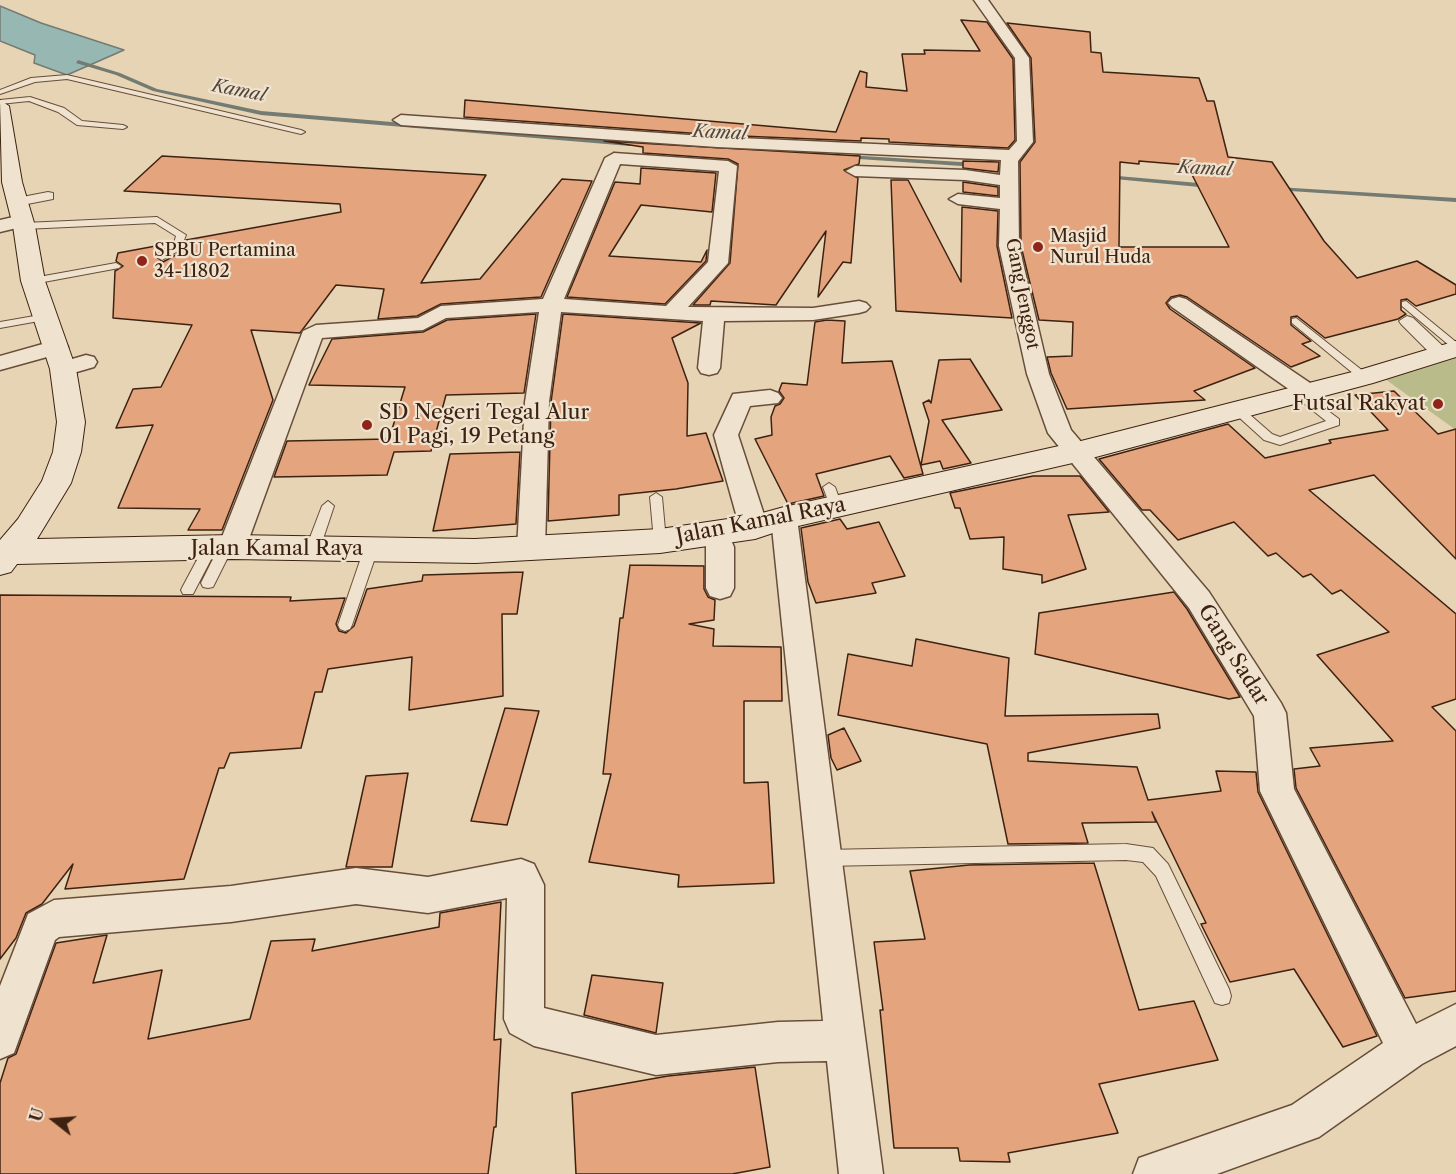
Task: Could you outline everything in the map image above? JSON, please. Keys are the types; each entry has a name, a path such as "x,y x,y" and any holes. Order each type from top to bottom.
{"main road":[{"path":"0,104 23,206 33,281 46,317 69,360 71,422 63,466 45,502 4,556"},
{"name":"Jalan Kamal Raya","path":"4,556 222,547 531,549 660,541 755,526 784,518 832,496 1077,452 1364,378 1451,350"}],"street":[{"path":"958,199 1009,175 1025,142 1022,58 981,0"},
{"path":"401,120 717,142 1009,175"},
{"path":"531,549 537,402 551,305 611,160 618,157 728,165 718,263 673,311"},
{"path":"855,171 1009,175"},
{"name":"Gang Jenggot","path":"1009,175 1009,246 1038,374 1060,433 1077,452"},
{"path":"1179,303 1304,393"},
{"path":"222,547 311,336 316,332 423,324 441,312 551,305 714,315 813,314 859,307"},
{"path":"1407,313 1451,350"},
{"path":"709,368 714,315"},
{"path":"0,363 69,360"},
{"path":"755,526 749,514 726,435 741,399 770,398"},
{"name":"Gang Sadar","path":"1077,452 1199,600 1270,713 1277,790 1408,1050"},
{"path":"784,518 861,1174"},
{"path":"715,533 720,547 720,588"},
{"path":"0,1039 12,977 41,927 54,919 231,904 356,886 428,895 521,877 526,885 524,1019 534,1026 656,1055 778,1042 844,1041"},
{"path":"1155,1174 1304,1122 1408,1050 1456,1024"}],"lane":[{"path":"0,92 46,77 67,77 301,132"},
{"path":"0,104 30,99 61,110 80,123 123,127"},
{"path":"23,206 68,224 157,220 181,235 177,248 162,257"},
{"path":"33,281 116,266"},
{"path":"0,325 46,317"},
{"path":"1296,321 1364,378"},
{"path":"1237,410 1268,437 1280,441 1335,422 1304,393"},
{"path":"656,496 660,541"},
{"path":"313,548 327,506"},
{"path":"208,583 222,547"},
{"path":"188,590 222,547"},
{"path":"345,625 371,549"},
{"path":"824,858 1147,854 1162,870 1222,996"}],"green space":[{"name":"Futsal Rakyat","path":"1456,356 1456,430 1385,379"}],"water":[{"path":"0,6 41,23 124,50 67,75 34,63 35,55 0,41"}],"building":[{"path":"961,20 987,22 1013,59 1015,140 1008,148 889,142 889,139 861,138 861,141 717,135 464,117 465,100 836,132 860,71 867,73 866,87 907,91 902,54 925,54 924,50 980,51"},
{"path":"1007,23 1090,32 1091,52 1101,53 1103,72 1199,78 1207,101 1214,101 1228,157 1272,162 1324,241 1357,278 1417,261 1456,285 1456,294 1416,306 1407,299 1401,300 1401,310 1406,314 1398,319 1325,338 1297,316 1291,317 1291,325 1311,341 1302,344 1320,356 1291,367 1187,297 1180,295 1171,297 1166,303 1170,309 1255,368 1194,391 1205,400 1067,409 1051,373 1047,357 1072,356 1073,322 1039,320 1021,246 1020,162 1035,142 1031,58","holes":["1139,161 1187,165 1229,247 1119,247 1120,162 1139,164"]},
{"path":"604,141 860,156 859,164 844,170 858,178 851,263 843,262 818,297 826,231 776,305 711,301 710,305 693,305 730,263 738,164 728,159 643,153 643,147"},
{"path":"162,156 486,175 421,283 480,279 562,179 592,181 541,297 441,304 417,316 378,319 384,289 336,285 300,333 251,330 273,400 222,530 188,530 200,509 118,508 153,425 116,428 133,389 161,387 192,325 113,318 115,271 123,266 116,261 118,253 172,243 155,256 163,262 181,252 186,240 341,212 340,204 124,191"},
{"path":"963,161 999,162 998,172 963,168"},
{"path":"641,168 716,173 712,212 641,205 609,256 701,262 707,250 706,261 665,304 567,297 615,182 640,184"},
{"path":"891,180 908,180 961,282 962,207 998,211 997,246 1012,318 896,311"},
{"path":"963,182 998,187 998,196 963,192"},
{"path":"536,314 524,393 446,395 431,451 394,452 387,475 274,477 287,441 389,439 405,387 309,385 332,339 423,332 447,320"},
{"path":"563,314 701,323 672,338 688,383 687,436 706,433 723,481 619,495 619,515 548,521 551,402"},
{"path":"845,321 842,363 892,361 923,474 904,478 890,456 816,474 824,496 788,504 755,439 772,435 771,417 775,406 780,404 784,398 779,391 782,383 807,385 815,322"},
{"path":"970,359 1002,410 942,420 971,463 943,469 940,461 921,465 929,421 923,403 929,400 931,403 939,360"},
{"path":"1394,391 1438,434 1456,429 1456,559 1374,475 1309,490 1456,614 1456,699 1432,707 1456,731 1456,991 1405,998 1296,788 1294,769 1320,766 1310,748 1393,741 1317,655 1389,632 1341,590 1332,594 1311,574 1303,577 1276,553 1268,556 1234,522 1178,540 1150,510 1142,510 1099,459 1228,424 1265,458 1331,443 1329,440 1388,430 1355,395"},
{"path":"520,452 516,524 433,531 450,454"},
{"path":"1033,476 1080,476 1109,512 1068,515 1086,569 1042,583 1042,575 1003,569 1004,537 970,539 960,508 955,508 950,493"},
{"path":"840,519 847,529 879,522 905,576 872,583 876,593 816,603 808,582 801,528"},
{"path":"630,565 704,566 704,589 708,597 715,600 714,620 689,624 714,629 713,646 781,647 782,701 744,701 744,783 768,782 774,883 678,887 679,875 589,862 611,774 603,774 620,618 623,618"},
{"path":"523,572 517,614 502,614 503,696 409,710 412,657 328,669 322,692 315,692 301,748 230,753 224,768 219,768 184,879 65,889 73,864 42,904 26,913 16,938 0,959 0,595 291,597 290,601 345,598 336,624 339,631 346,633 354,626 367,589 422,581 423,575"},
{"path":"1174,592 1187,609 1240,697 1229,699 1035,654 1039,613"},
{"path":"916,639 1009,658 1005,716 1158,714 1160,728 1028,753 1028,761 1137,767 1148,800 1221,791 1216,771 1256,772 1258,792 1377,1036 1343,1047 1294,969 1230,982 1201,924 1206,923 1152,812 1156,822 1082,823 1088,843 1008,844 987,744 838,715 848,654 912,666"},
{"path":"505,708 539,711 507,825 471,821"},
{"path":"844,728 861,761 837,770 831,758 828,735"},
{"path":"408,773 392,867 346,867 366,776"},
{"path":"1094,863 1139,1010 1194,1001 1218,1060 1099,1084 1118,1133 1008,1153 1010,1162 960,1161 958,1148 894,1148 880,1010 883,1010 874,942 925,939 910,871 969,865"},
{"path":"501,902 494,1040 501,1039 496,1127 494,1127 488,1174 0,1174 0,1083 8,1058 16,1054 56,943 107,935 93,983 162,970 148,1039 250,1019 271,941 315,939 312,951 439,927 440,913"},
{"path":"592,975 663,983 656,1033 584,1015"},
{"path":"755,1067 770,1167 732,1174 576,1174 572,1093 668,1076"}],"waterway":[{"name":"Kamal","path":"78,62 118,74 155,90 261,113 630,144"},
{"name":"Kamal","path":"846,157 977,165"},
{"name":"Kamal","path":"1106,177 1210,186"},
{"name":"Kamal","path":"1277,189 1456,200"}],"place":[{"name":"Masjid Nurul Huda","path":"1038,247"},
{"name":"SPBU Pertamina 34-11802","path":"142,261"},
{"name":"Futsal Rakyat","path":"1438,404"},
{"name":"SD Negeri Tegal Alur 01 Pagi, 19 Petang","path":"367,425"}]}
